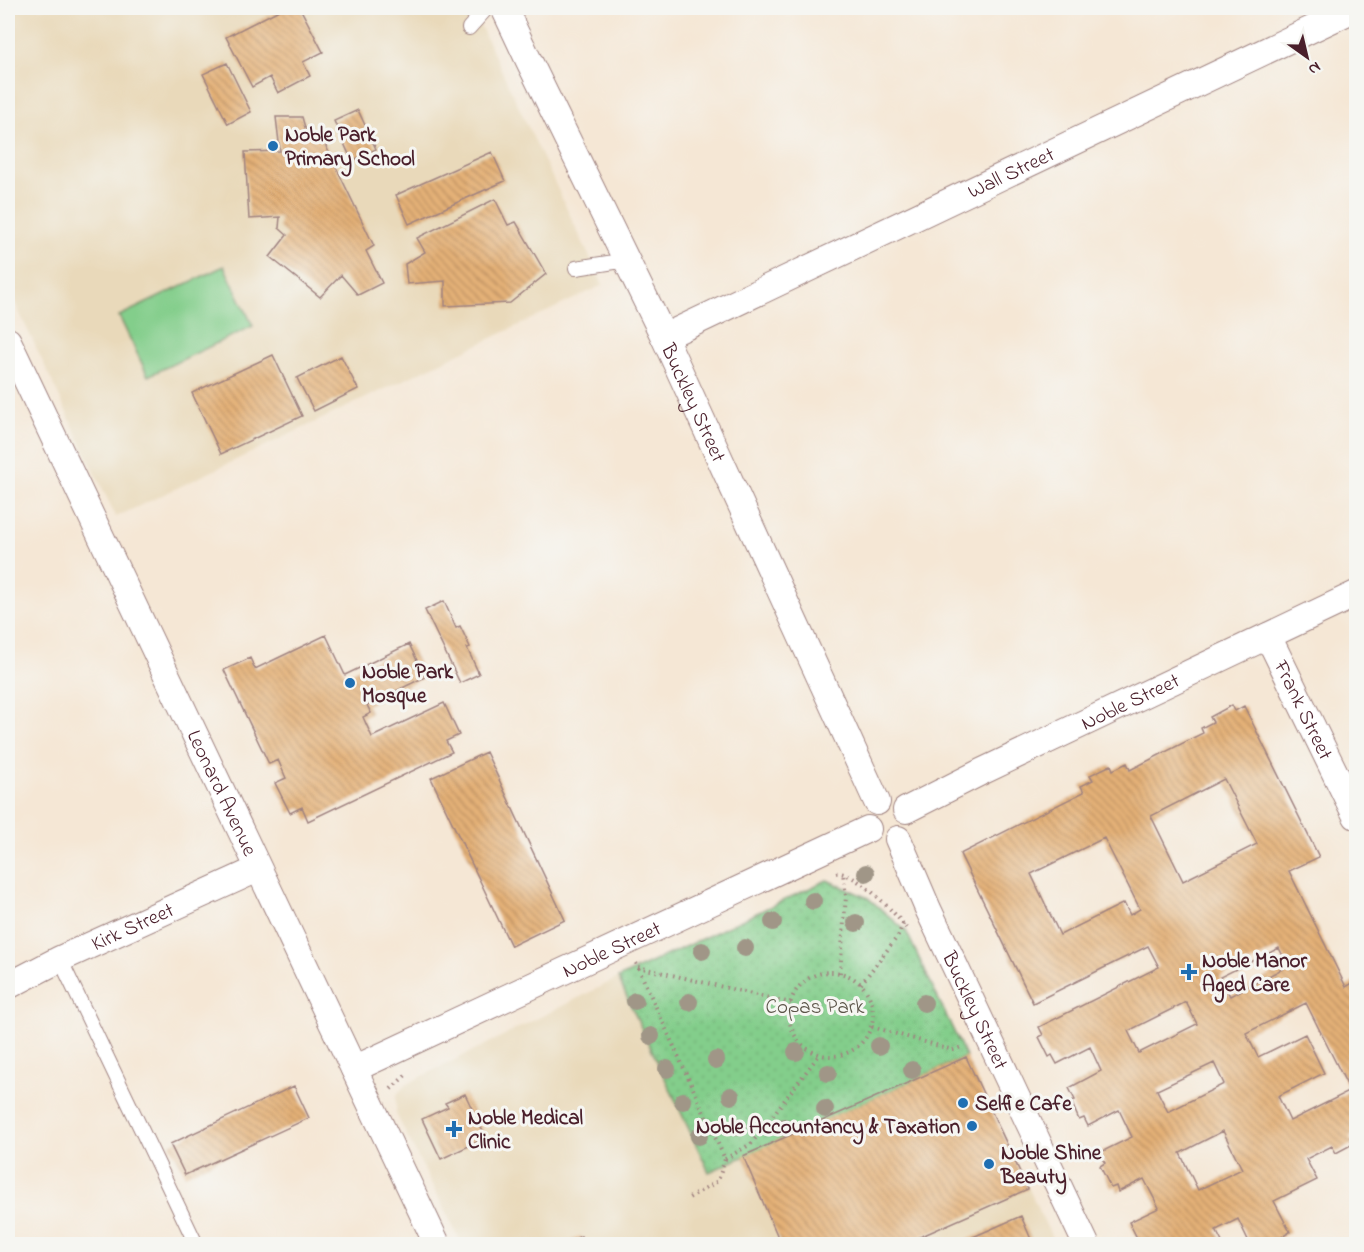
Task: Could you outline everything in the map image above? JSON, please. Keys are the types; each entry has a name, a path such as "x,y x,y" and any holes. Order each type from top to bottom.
{"street":[{"name":"Buckley Street","path":"504,8 664,337 877,802"},
{"name":"Wall Street","path":"664,337 1356,8"},
{"name":"Leonard Avenue","path":"8,341 437,1245"},
{"name":"Noble Street","path":"906,810 981,772 1356,594"},
{"name":"Frank Street","path":"1268,636 1356,816"},
{"path":"892,799 899,802 906,810 909,818 908,825 898,839 884,841 877,839 868,828 866,819 868,812 877,802 892,799"},
{"name":"Noble Street","path":"354,1069 868,828"},
{"name":"Buckley Street","path":"898,839 928,909 1086,1245"},
{"name":"Kirk Street","path":"8,986 60,959 258,869"}],"lane":[{"path":"469,28 487,8"},
{"path":"576,268 627,260"},
{"path":"60,959 196,1245"}],"path":[{"path":"828,877 839,872 843,873 866,887 903,922 909,932"},
{"path":"840,973 846,896 843,873"},
{"path":"861,984 898,936 903,922 928,909"},
{"path":"626,941 725,1159 718,1181 687,1199"},
{"path":"628,971 649,962"},
{"path":"638,966 791,1003"},
{"path":"827,973 840,973 861,984 873,1004 874,1015 872,1027 866,1039 851,1051 832,1057 819,1055 807,1049 791,1029 789,1016 796,991 804,982 827,973"},
{"path":"872,1027 953,1050 964,1046"},
{"path":"959,1036 969,1057"},
{"path":"725,1159 751,1144 819,1055"},
{"path":"386,1094 409,1073"}],"shaded area":[{"name":"Noble Park Primary School","path":"8,8 472,8 603,285 116,517 8,288"},
{"path":"827,880 868,898 906,931 1055,1244 462,1244 396,1114 396,1095 406,1085 618,978"}],"green space":[{"path":"224,266 253,326 148,376 119,316"},
{"name":"Copas Park","path":"827,880 868,898 906,931 966,1057 709,1172 618,978"}],"building":[{"path":"283,8 300,8 323,52 303,62 310,76 278,93 270,77 252,87 226,37"},
{"path":"227,63 251,112 228,124 203,74"},
{"path":"358,110 376,149 352,161 334,121"},
{"path":"276,117 302,117 306,131 323,140 374,246 366,251 382,283 358,295 341,275 320,297 270,257 287,235 279,228 280,217 249,219 245,152 280,151"},
{"path":"492,152 505,181 409,224 396,195"},
{"path":"495,199 508,225 516,222 546,274 510,303 445,306 445,281 407,284 405,264 425,252 417,238"},
{"path":"273,355 302,416 221,454 192,393"},
{"path":"341,356 358,389 314,411 297,378"},
{"path":"444,601 456,628 460,626 479,674 460,683 425,610"},
{"path":"326,635 345,675 409,644 425,677 367,705 371,713 363,717 372,737 444,703 459,735 446,741 452,752 308,821 302,807 290,813 275,783 286,778 278,760 269,764 224,670 250,658 255,669"},
{"name":"Noble Manor Aged Care","path":"1232,705 1235,711 1244,706 1319,857 1289,871 1346,987 1356,981 1356,1134 1350,1137 1353,1144 1336,1153 1332,1146 1306,1159 1317,1180 1274,1201 1290,1232 1280,1238 1283,1244 1250,1244 1238,1219 1216,1230 1223,1244 1140,1244 1129,1222 1159,1208 1144,1179 1118,1192 1116,1186 1111,1188 1100,1166 1105,1163 1099,1153 1132,1137 1119,1110 1088,1126 1084,1118 1079,1120 1071,1101 1075,1100 1069,1088 1101,1071 1090,1047 1057,1064 1052,1055 1049,1057 1039,1037 1043,1035 1039,1027 1159,967 1148,946 1033,1003 960,854 1084,792 1081,786 1093,780 1090,775 1111,765 1113,770 1127,763 1130,770 1203,733 1201,728 1213,722 1210,717","holes":["1224,779 1257,844 1183,881 1151,816","1104,838 1140,909 1130,915 1124,903 1060,935 1031,874","1279,948 1288,966 1230,996 1220,977","1186,1002 1197,1024 1139,1053 1128,1031","1306,1003 1350,1091 1290,1121 1278,1096 1324,1073 1305,1034 1258,1057 1246,1033","1214,1063 1224,1084 1168,1112 1157,1090","1223,1131 1242,1169 1198,1190 1180,1153"]},
{"path":"486,752 565,920 511,946 431,778"},
{"path":"966,1057 1028,1189 904,1244 781,1244 743,1156"},
{"path":"294,1086 309,1118 185,1175 170,1144"},
{"name":"Noble Medical Clinic","path":"465,1094 486,1138 441,1159 422,1119 448,1107 445,1103"},
{"path":"1021,1216 1033,1244 957,1244"},
{"path":"581,1236 585,1244 564,1244"}],"place":[{"name":"Noble Park Primary School","path":"273,146"},
{"name":"Noble Park Mosque","path":"350,683"},
{"name":"Noble Manor Aged Care","path":"1189,972"},
{"name":"Selfie Cafe","path":"963,1103"},
{"name":"Noble Accountancy & Taxation","path":"972,1126"},
{"name":"Noble Medical Clinic","path":"454,1129"},
{"name":"Noble Shine Beauty","path":"989,1164"}]}
